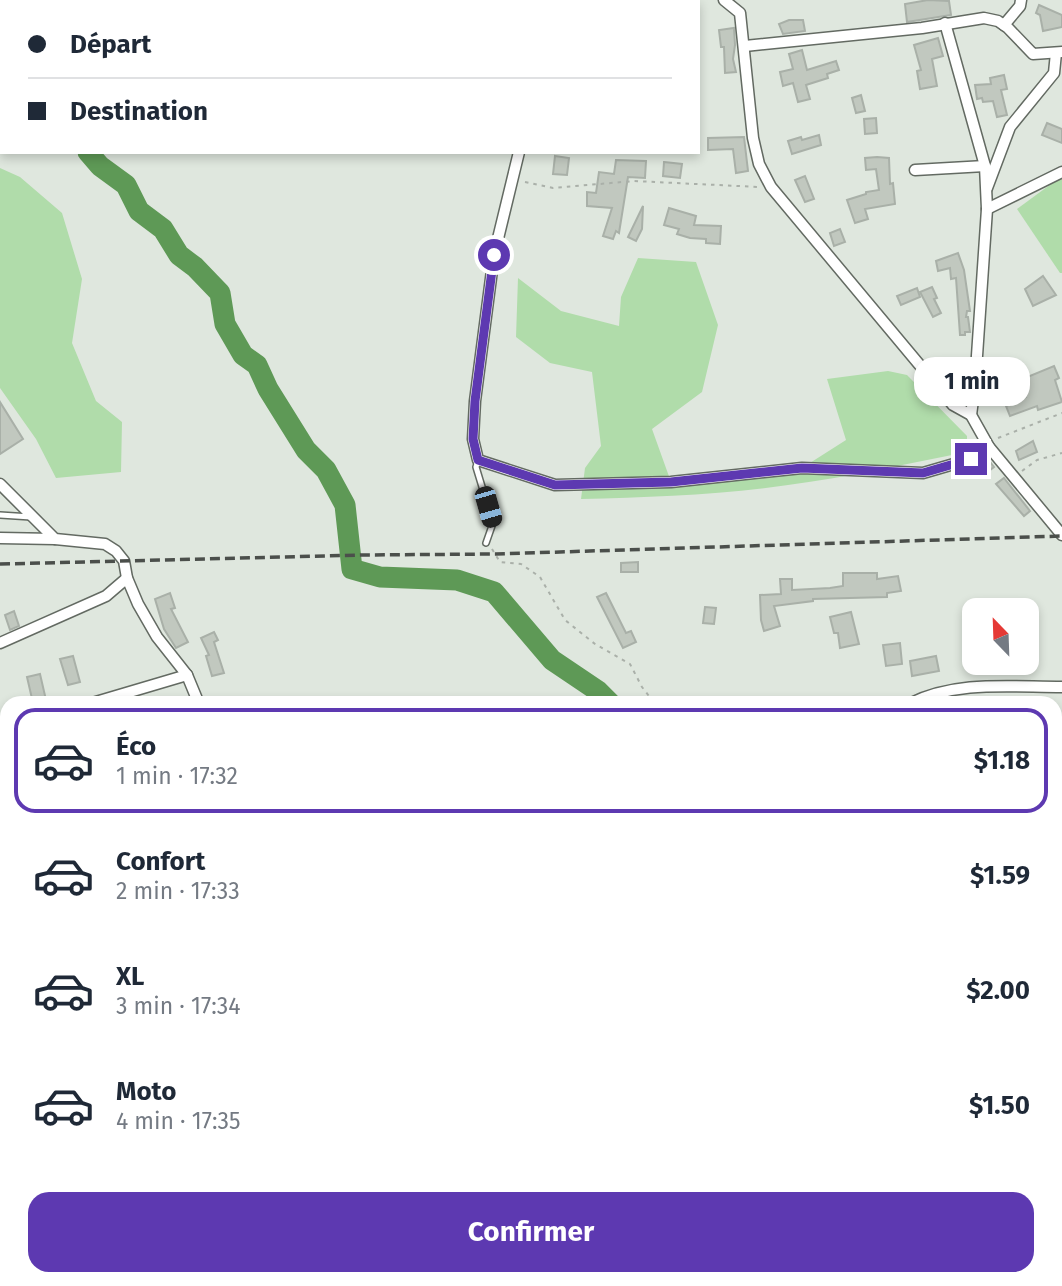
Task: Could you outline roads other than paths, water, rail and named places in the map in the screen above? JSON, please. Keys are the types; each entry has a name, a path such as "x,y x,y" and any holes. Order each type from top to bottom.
{"street":[{"path":"724,0 740,13 753,138 759,164 771,187 953,405 971,415 988,445 1062,535"},
{"path":"1004,25 1020,6 1021,0"},
{"path":"745,46 922,28 984,18 1004,25 1033,54 1059,53 1054,73 1010,127 986,192"},
{"path":"945,23 985,166 987,209 971,415"},
{"path":"518,154 494,255 475,401 473,439 478,460 555,485 671,482 802,468 923,473 971,459 988,445"},
{"path":"915,170 985,166"},
{"path":"987,209 1062,172"},
{"path":"0,484 55,538"},
{"path":"0,538 55,538 105,544 116,551 124,561 127,578 138,604 157,637 187,675 196,696"},
{"path":"0,643 106,596 127,578"},
{"path":"116,696 187,675"},
{"path":"930,696 977,686 1062,687"}],"lane":[{"path":"478,460 476,467 493,523 486,543"},
{"path":"0,516 34,518"}],"waterway":[{"path":"90,154 100,166 126,185 139,211 163,229 179,255 220,293 225,324 243,355 257,365 268,389 306,450 326,470 345,505 352,569 380,577 457,580 494,592 552,660 603,696"}],"railway":[{"path":"0,564 496,554 1062,536"}]}
